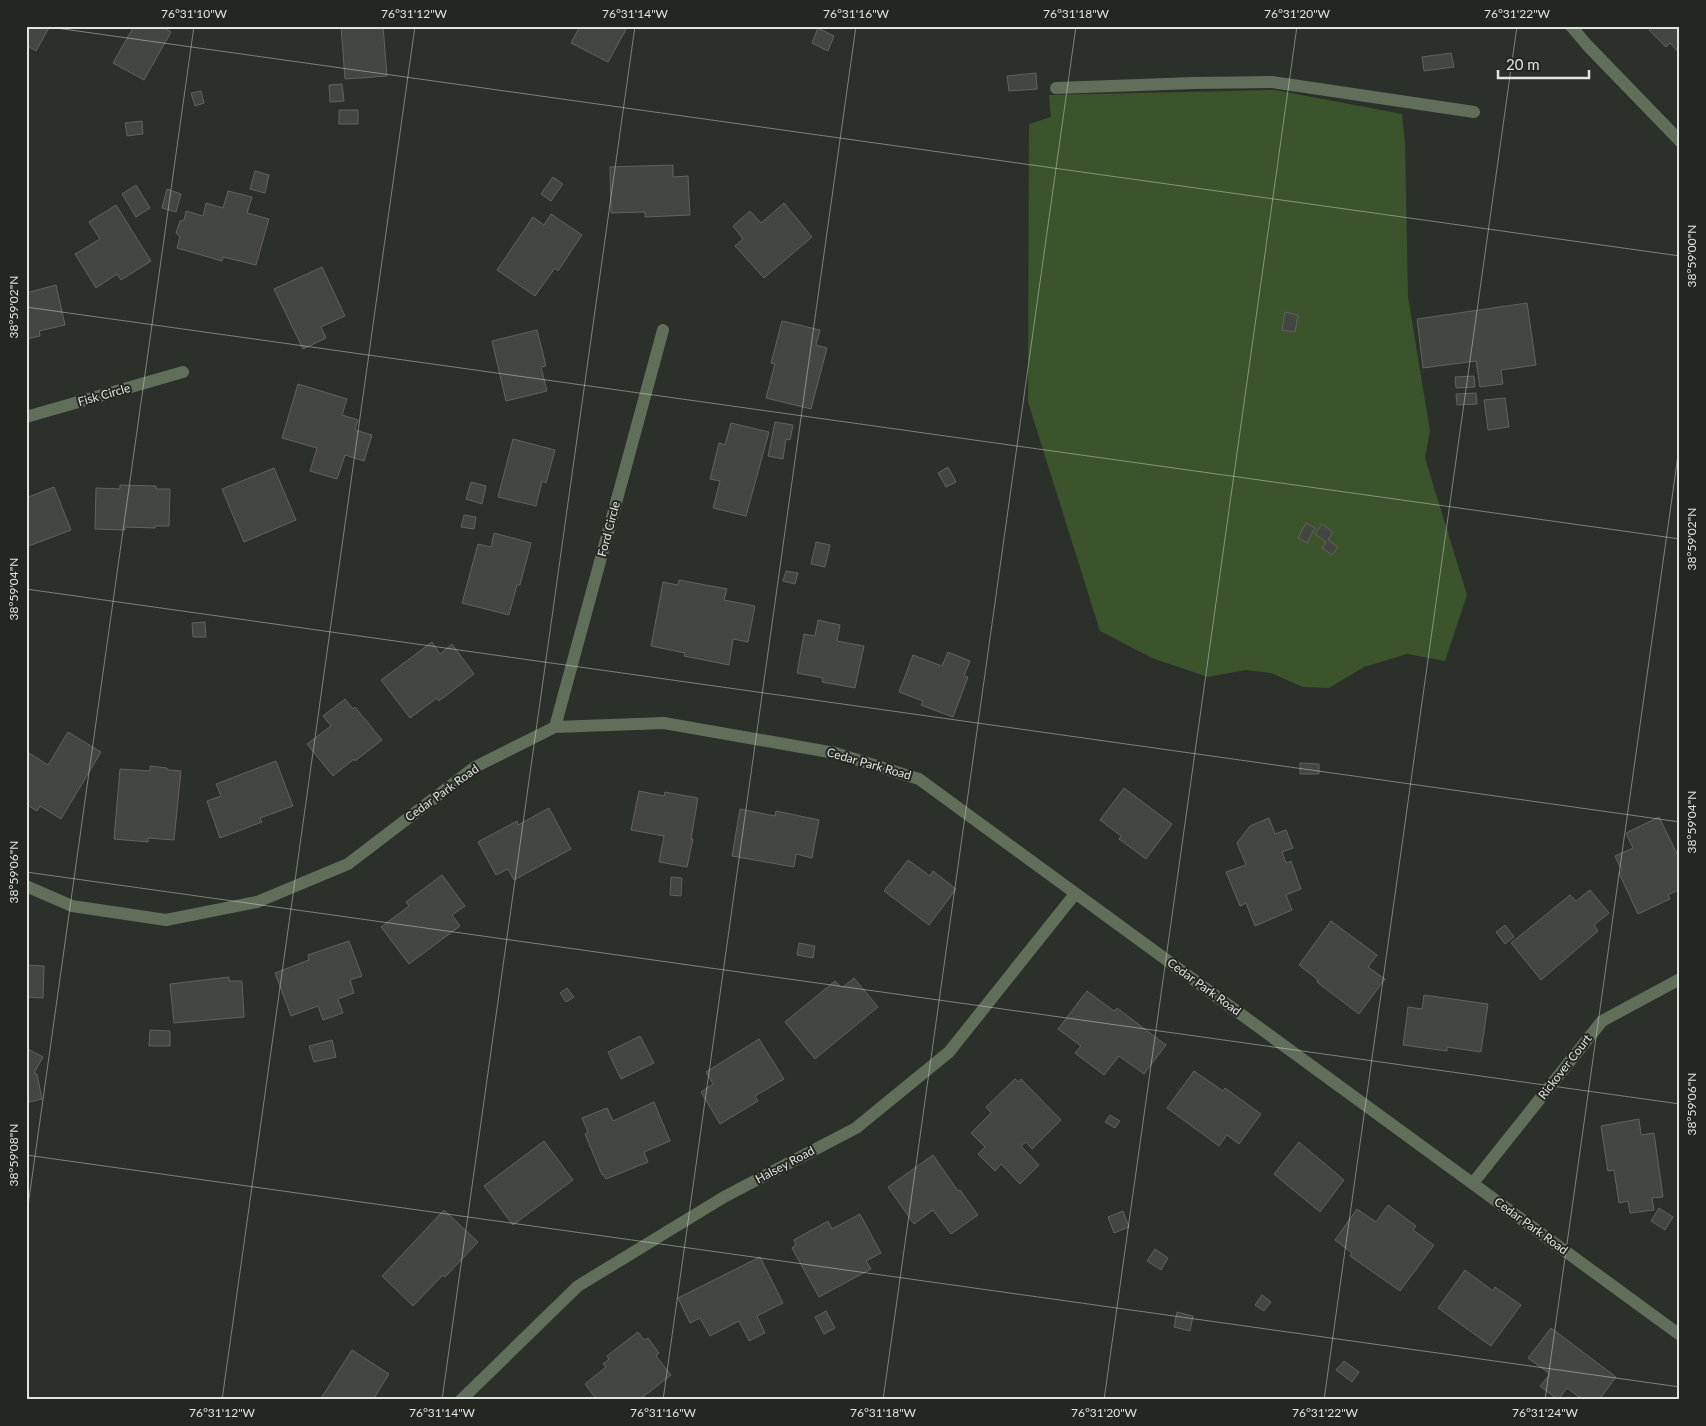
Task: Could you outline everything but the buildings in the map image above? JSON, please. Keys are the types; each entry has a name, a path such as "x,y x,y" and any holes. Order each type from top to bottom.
{"street":[{"path":"1571,26 1680,141"},
{"path":"1056,88 1272,82 1474,112"},
{"name":"Ford Circle","path":"555,727 663,330"},
{"name":"Fisk Circle","path":"26,417 182,372"},
{"name":"Cedar Park Road","path":"26,886 72,906 166,920 257,902 348,864 475,767 555,727 664,723 835,753 919,779 1680,1335"},
{"name":"Halsey Road","path":"461,1400 578,1286 724,1197 856,1128 949,1052 1075,894"},
{"name":"Rickover Court","path":"1473,1183 1602,1021 1680,979"}],"green space":[{"path":"1275,90 1402,114 1405,143 1408,297 1430,431 1425,458 1467,595 1445,661 1407,654 1364,667 1329,688 1303,687 1271,673 1246,670 1208,677 1152,658 1100,631 1028,402 1029,124 1051,117 1049,95"}]}
